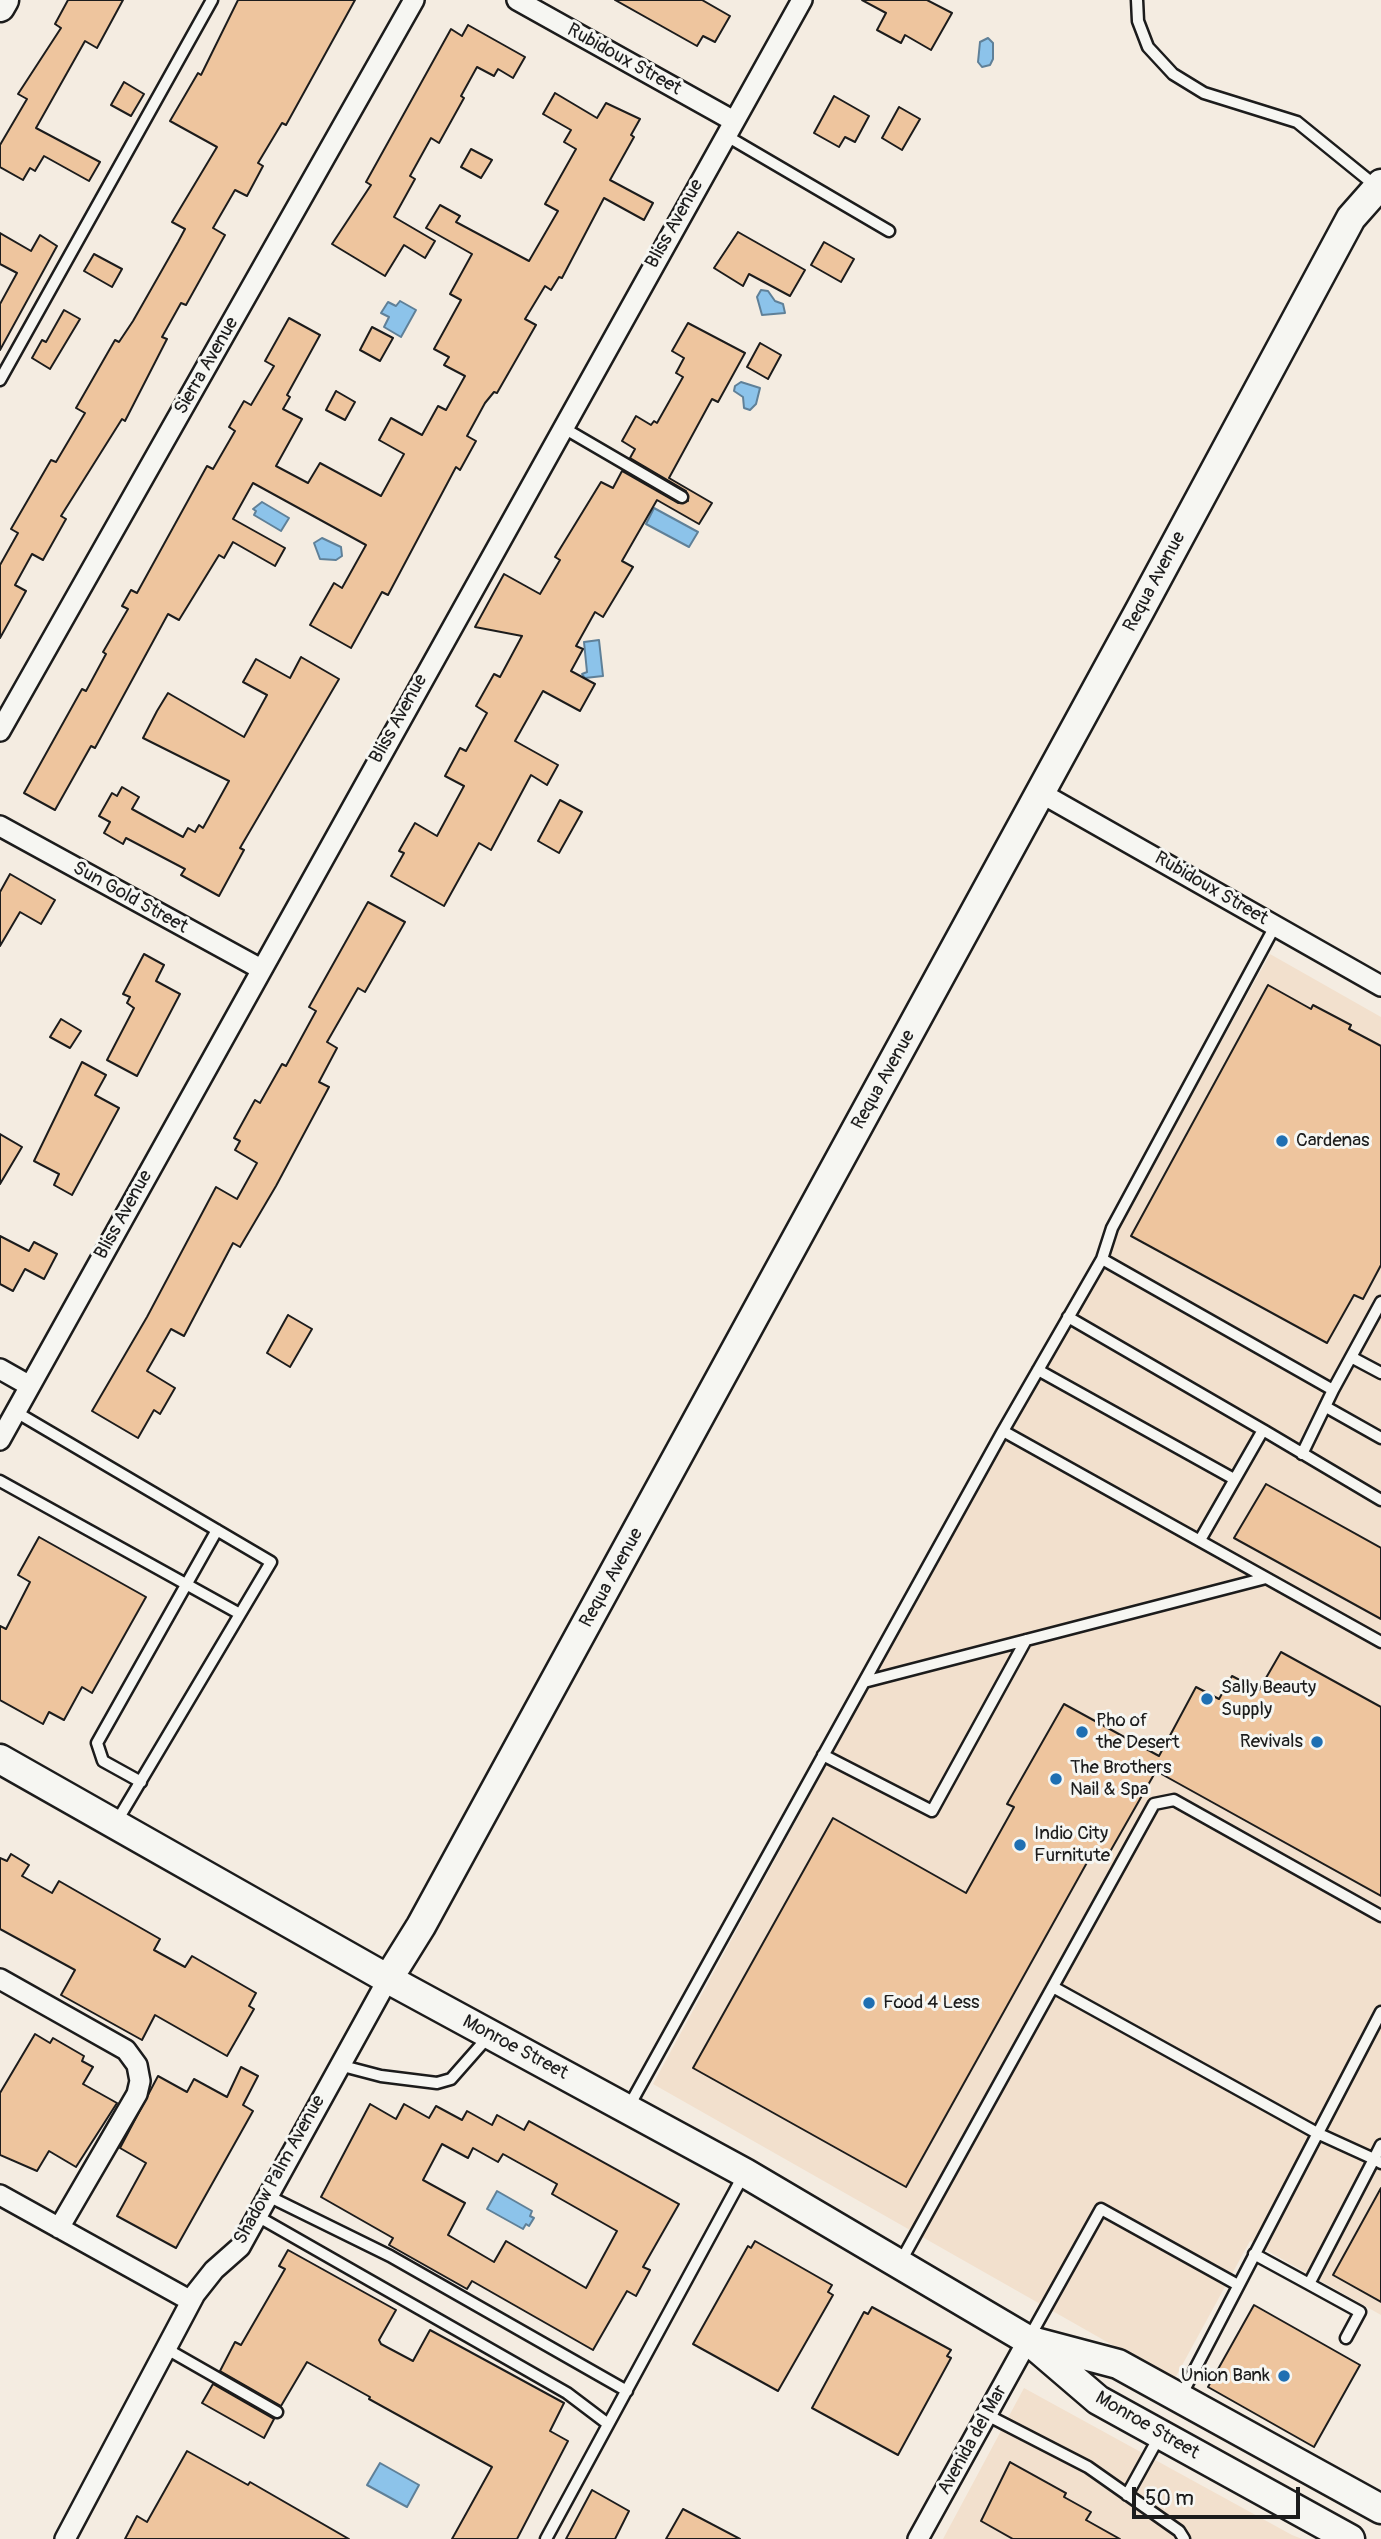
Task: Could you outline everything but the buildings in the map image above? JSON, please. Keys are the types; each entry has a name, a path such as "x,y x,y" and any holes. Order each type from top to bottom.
{"street":[{"path":"0,8 4,0"},
{"name":"Sierra Avenue","path":"0,731 414,0"},
{"name":"Rubidoux Street","path":"517,0 728,128"},
{"name":"Bliss Avenue","path":"0,1440 728,128 802,0"},
{"name":"Requa Avenue","path":"388,1979 421,1926 1041,793 1351,218 1380,187"},
{"name":"Rubidoux Street","path":"1041,793 1381,986"},
{"name":"Sun Gold Street","path":"0,827 261,969"},
{"path":"0,1369 30,1386"},
{"name":"Monroe Street","path":"0,1759 388,1979 745,2173 1028,2340 1098,2400 1350,2539"},
{"path":"0,1979 126,2050 137,2065 140,2081 137,2094 59,2228"},
{"name":"Shadow Palm Avenue","path":"65,2539 191,2301 214,2270 240,2247 388,1979"},
{"path":"0,2195 191,2301"},
{"name":"Monroe Street","path":"1028,2340 1118,2364 1178,2400 1381,2509"},
{"name":"Avenida del Mar","path":"918,2539 1028,2340"}],"lane":[{"path":"0,380 212,0"},
{"path":"1137,0 1138,21 1148,47 1173,74 1204,93 1297,122 1380,187"},
{"name":"Rubidoux Street","path":"728,128 889,231"},
{"path":"562,427 682,497"},
{"path":"628,2109 1003,1431 1102,1259 1112,1228 1275,926"},
{"path":"1102,1259 1333,1390"},
{"path":"1302,1454 1381,1302"},
{"path":"1068,1317 1381,1500"},
{"path":"1351,1357 1381,1373"},
{"path":"1038,1370 1234,1479"},
{"path":"1326,1407 1381,1438"},
{"path":"16,1412 271,1562 115,1825"},
{"path":"1200,1541 1263,1430"},
{"path":"1003,1431 1381,1642"},
{"path":"0,1481 240,1614"},
{"path":"141,1782 103,1761 97,1743 217,1530"},
{"path":"864,1682 1266,1578"},
{"path":"823,1755 932,1811 1026,1640"},
{"path":"899,2264 1154,1804 1174,1800 1381,1916"},
{"path":"1053,1987 1317,2133 1377,2161"},
{"path":"1178,2400 1381,2012"},
{"path":"339,2065 382,2076 437,2083 451,2079 491,2035"},
{"path":"1309,2284 1377,2161 1381,2146"},
{"path":"546,2539 745,2173"},
{"path":"268,2196 390,2256 627,2391"},
{"path":"1028,2340 1101,2209 1238,2285"},
{"path":"257,2216 567,2393 608,2424"},
{"path":"1254,2254 1360,2312 1346,2339"},
{"path":"165,2347 277,2412"},
{"path":"987,2415 1088,2467 1179,2531 1184,2539"},
{"path":"1127,2494 1160,2435"}],"shaded area":[{"path":"1270,954 1381,1017 1381,2315 1250,2241 1174,2380 653,2084 803,1808 907,1604"},
{"path":"1024,2388 1292,2535 1302,2539 943,2539"}],"water":[{"path":"988,38 993,43 993,59 990,65 982,67 978,62 980,42"},
{"path":"761,290 768,291 775,301 783,304 785,313 762,315 757,297"},
{"path":"400,301 416,310 401,337 384,327 389,317 381,313 388,302 396,306"},
{"path":"741,382 760,388 756,404 750,410 744,408 743,397 734,391 735,386"},
{"path":"262,502 289,518 281,531 254,515 256,511 253,509"},
{"path":"654,508 698,532 689,547 646,524"},
{"path":"322,538 341,547 342,556 336,560 320,559 314,543"},
{"path":"599,640 603,676 585,678 582,674 587,672 584,642"},
{"path":"497,2191 532,2211 530,2216 534,2218 529,2226 526,2224 523,2229 487,2209"},
{"path":"380,2463 419,2485 407,2507 367,2485"}],"place":[{"name":"Cardenas","path":"1282,1141"},
{"name":"Sally Beauty Supply","path":"1207,1699"},
{"name":"Pho of the Desert","path":"1082,1732"},
{"name":"Revivals","path":"1317,1742"},
{"name":"The Brothers Nail & Spa","path":"1056,1779"},
{"name":"Indio City Furnitute","path":"1020,1845"},
{"name":"Food 4 Less","path":"869,2003"},
{"name":"Union Bank","path":"1284,2376"}]}
